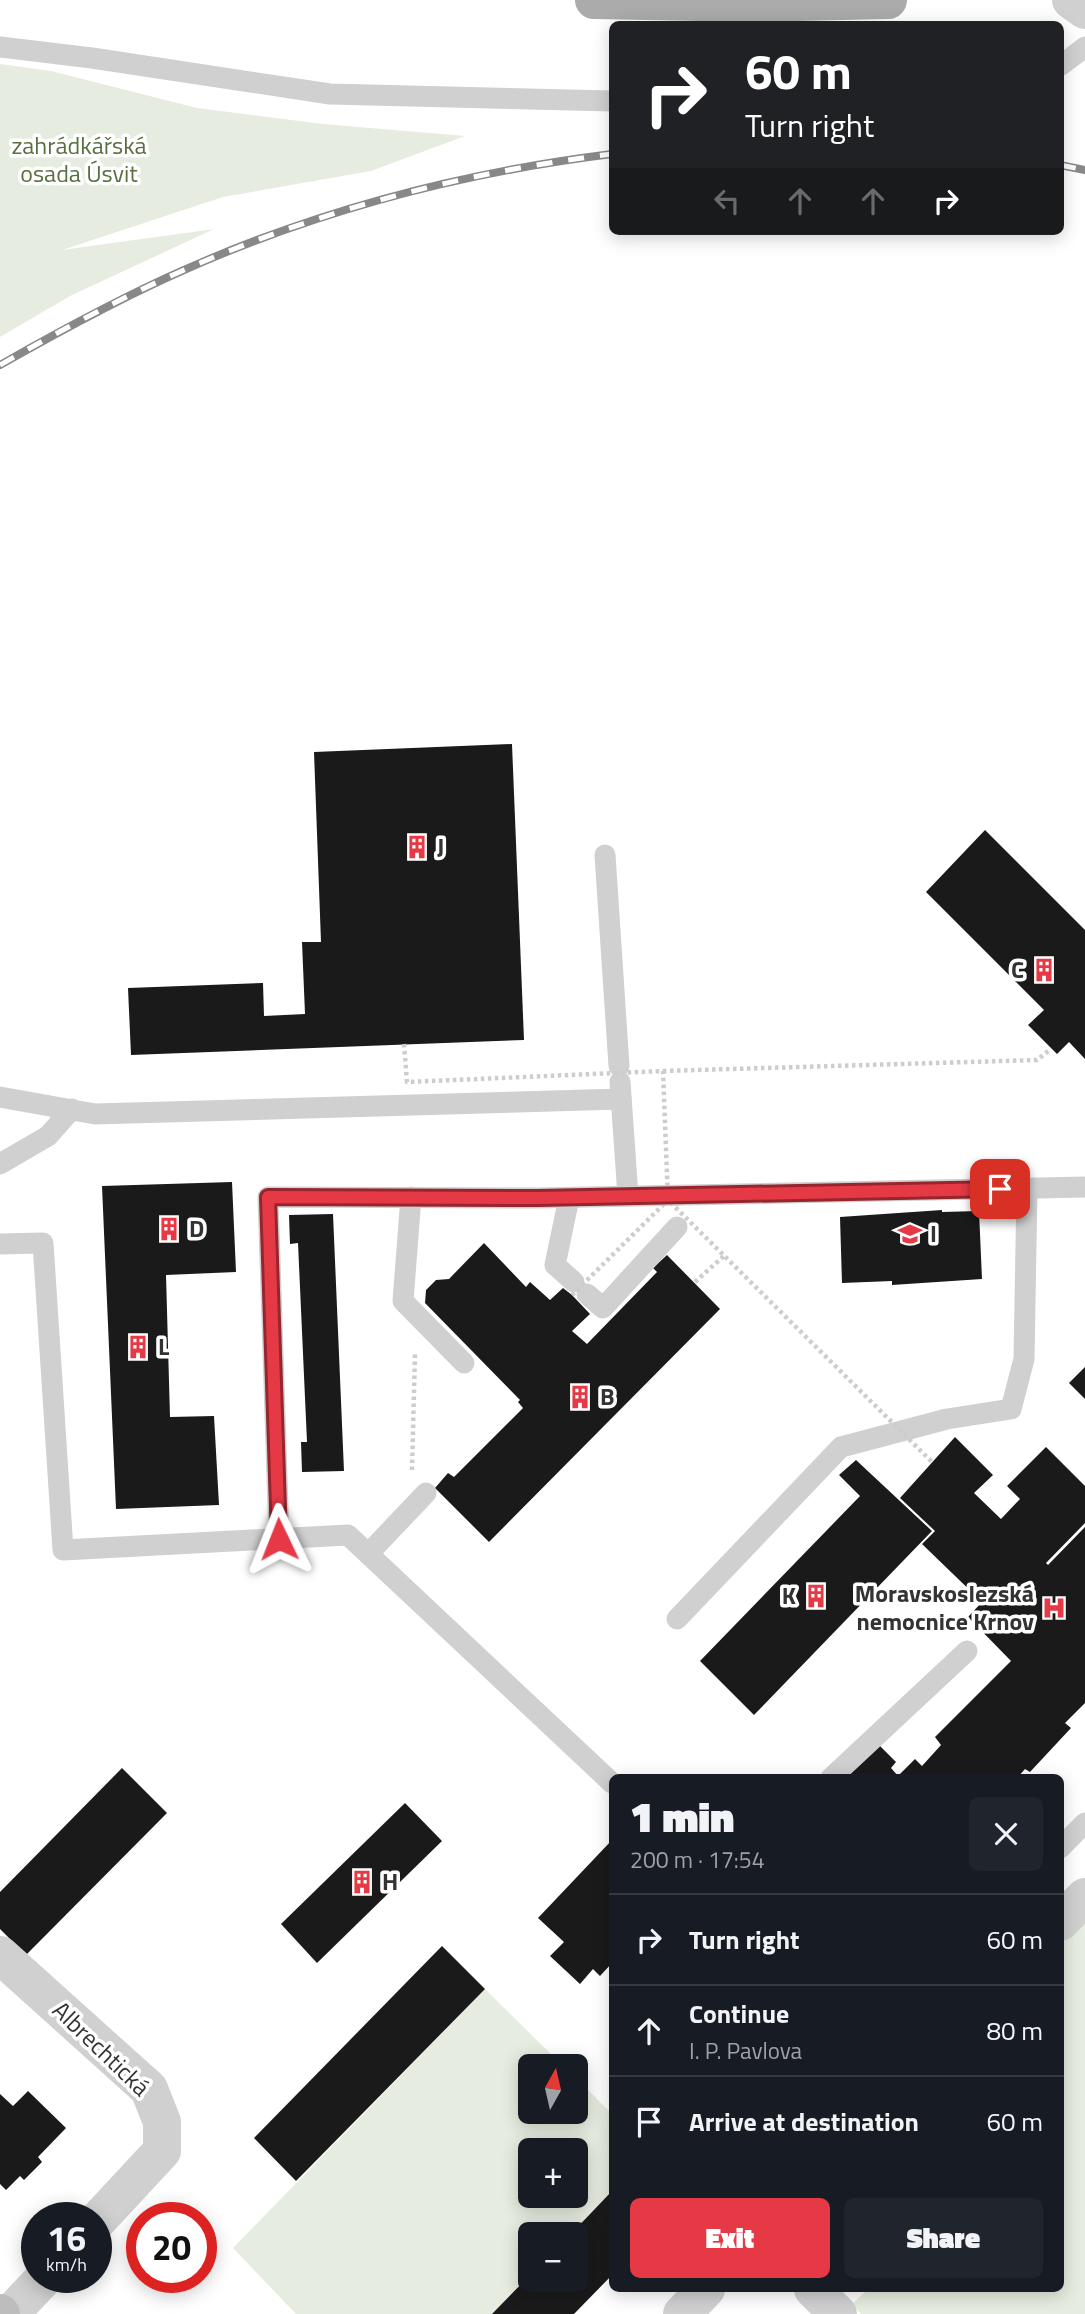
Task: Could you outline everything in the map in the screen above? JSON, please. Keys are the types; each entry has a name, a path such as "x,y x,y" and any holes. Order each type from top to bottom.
{"main road":[{"path":"594,0 754,3 888,0"}],"street":[{"path":"1071,0 1085,10"},
{"path":"1064,1918 1085,1897"},
{"name":"Albrechtická","path":"0,1955 149,2089 162,2122 162,2151 112,2205"},
{"path":"682,2314 703,2292"},
{"path":"816,2292 838,2314"},
{"path":"10,2314 30,2293"}],"lane":[{"path":"0,47 330,94 609,101"},
{"path":"1064,63 1085,47"},
{"path":"605,855 628,1196"},
{"path":"0,1097 95,1114 620,1083"},
{"path":"0,1164 48,1136 72,1110"},
{"path":"279,1539 268,1197 628,1196 685,1200 1085,1187"},
{"path":"677,1619 841,1447 947,1419 1011,1409 1024,1359 1027,1188"},
{"path":"411,1197 403,1301 464,1363"},
{"path":"569,1198 555,1265 578,1290 603,1307 677,1227"},
{"path":"0,1244 43,1243 63,1550 348,1535 609,1780"},
{"path":"368,1554 419,1501"},
{"path":"835,1774 967,1651"},
{"path":"1064,1844 1085,1823"}],"path":[{"path":"404,1044 407,1082 1038,1060 1051,1049"},
{"path":"663,1071 685,1200 725,1255 932,1462"},
{"path":"578,1290 685,1200"},
{"path":"695,1282 725,1255"},
{"path":"415,1313 419,1501"}],"green space":[{"name":"zahrádkářská osada Úsvit","path":"0,64 51,71 197,108 323,124 465,136 371,171 223,197 62,250 214,229 70,296 0,337"},
{"path":"1085,1919 1085,2314 861,2314 852,2304 865,2292 1064,2292 1064,1941"},
{"path":"485,1989 551,2054 518,2054 518,2124 588,2124 588,2090 609,2111 609,2194 582,2222 518,2222 518,2287 492,2314 296,2314 233,2248"}],"building":[{"name":"J","path":"512,744 524,1040 131,1055 128,988 263,983 264,1016 305,1014 302,942 321,942 314,752"},
{"name":"C","path":"985,830 1085,930 1085,1059 1069,1042 1057,1054 1028,1025 1044,1010 926,892"},
{"path":"232,1182 236,1272 166,1275 170,1417 214,1416 219,1505 116,1509 102,1186"},
{"name":"I","path":"942,1210 979,1211 982,1279 892,1285 892,1281 842,1283 840,1217"},
{"path":"333,1214 344,1471 302,1472 301,1442 307,1442 298,1243 290,1244 289,1215"},
{"path":"484,1243 526,1287 530,1282 550,1300 563,1288 572,1295 590,1314 572,1331 587,1344 657,1272 653,1268 667,1255 720,1309 489,1542 435,1488 448,1473 454,1477 523,1408 518,1402 520,1400 425,1303 426,1290 436,1280 449,1279"},
{"path":"1085,1367 1085,1399 1069,1383"},
{"path":"955,1437 993,1475 974,1493 1001,1519 1020,1499 1007,1486 1046,1447 1085,1486 1085,1523 1046,1563 1048,1565 1085,1527 1085,1703 1065,1723 1071,1728 1030,1772 1025,1769 1021,1774 900,1774 915,1759 922,1766 941,1745 935,1737 1011,1661 968,1617 982,1602 922,1544 935,1531 900,1498"},
{"name":"K","path":"856,1460 932,1531 754,1715 700,1661 860,1496 839,1475"},
{"path":"879,1745 896,1762 891,1768 896,1774 850,1774"},
{"path":"122,1768 167,1813 26,1955 0,1929 0,1892"},
{"name":"H","path":"405,1803 442,1841 317,1963 281,1924"},
{"path":"609,1843 609,1966 600,1976 593,1969 580,1984 550,1956 564,1942 538,1918"},
{"path":"442,1946 485,1989 296,2181 254,2138"},
{"path":"28,2091 66,2128 38,2157 42,2162 24,2180 20,2176 6,2190 0,2184 0,2094 13,2106"},
{"path":"609,2194 609,2278 574,2314 492,2314 518,2287 518,2292 588,2292 588,2222 582,2222"}],"railway":[{"path":"0,365 90,315 160,281 287,229 394,196 448,183 502,171 609,154"},
{"path":"1064,166 1085,170"}],"place":[{"name":"J","path":"417,847"},
{"name":"C","path":"1044,970"},
{"name":"D","path":"169,1229"},
{"name":"I","path":"910,1234"},
{"name":"L","path":"138,1347"},
{"name":"B","path":"580,1397"},
{"name":"K","path":"816,1596"},
{"name":"Moravskoslezská nemocnice Krnov","path":"1054,1608"},
{"name":"H","path":"362,1882"}],"route":[{"path":"279,1539 268,1197 538,1198 1000,1189"}]}
